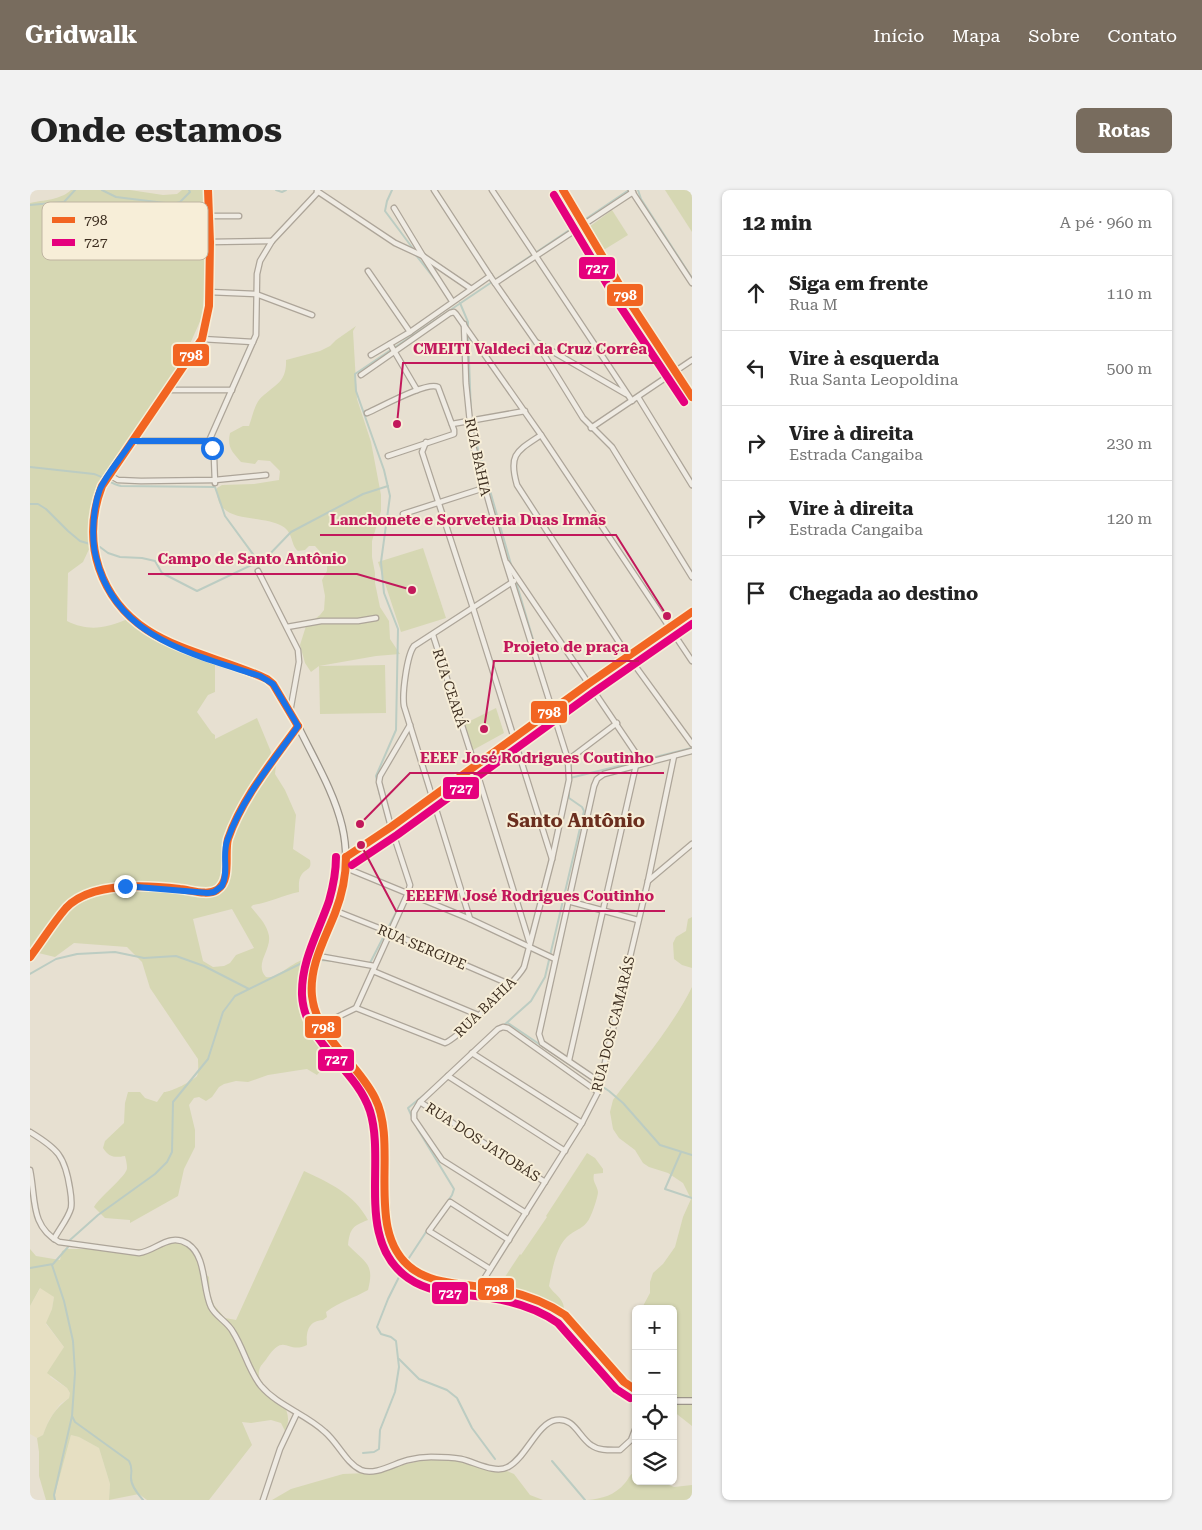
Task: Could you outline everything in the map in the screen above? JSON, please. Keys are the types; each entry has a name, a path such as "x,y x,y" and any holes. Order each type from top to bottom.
{"street":[{"path":"208,190 209,292 202,339 102,486 97,499 93,539 98,566 115,602 133,621 161,640 179,649 260,676 273,684 298,726 340,813 346,868 336,911 314,970 312,989 314,1008 321,1024 361,1076 372,1092 379,1108 383,1126 386,1217 388,1231 394,1248 402,1260 411,1268 431,1279 535,1298 555,1308 577,1328 624,1382 632,1387"},
{"path":"434,190 536,342 583,418 612,448 692,577"},
{"path":"492,190 632,401"},
{"path":"563,190 629,301 692,398"},
{"path":"215,481 214,457 209,441 257,331 256,294 258,266 272,241 317,191 396,243 421,255 470,288"},
{"path":"495,283 632,191 692,283"},
{"path":"394,208 421,255 452,301"},
{"path":"208,216 239,216"},
{"path":"210,242 272,241"},
{"path":"368,271 410,332"},
{"path":"371,354 410,332 470,288 490,276"},
{"path":"209,292 256,294 312,315"},
{"path":"361,375 452,312 456,314 525,411 692,662"},
{"name":"RUA BAHIA","path":"356,1008 445,1043 452,1040 522,971 552,860 569,780 568,760 505,560 472,442 469,421 464,325"},
{"path":"202,339 253,342"},
{"path":"536,342 628,394"},
{"path":"390,344 418,390"},
{"path":"591,428 692,360"},
{"path":"368,413 418,390 437,386 454,430 453,436 426,442 388,456"},
{"path":"169,390 232,390"},
{"path":"638,398 692,485"},
{"path":"452,424 525,411"},
{"path":"541,435 521,448 516,455 513,464 517,485 628,656 692,744"},
{"path":"132,441 209,441"},
{"path":"426,442 422,452 552,860"},
{"path":"109,475 118,480 141,481 215,481 266,475"},
{"path":"403,514 484,488"},
{"path":"505,560 588,684 636,751 636,765 569,1060"},
{"path":"258,571 296,643 299,656 290,712"},
{"path":"470,919 403,698 414,646 519,579"},
{"path":"346,857 391,827 588,684 692,612"},
{"path":"287,627 321,621 358,621 376,618"},
{"name":"RUA CEARÁ","path":"433,635 529,944"},
{"path":"568,760 617,723"},
{"path":"321,1024 356,1008 408,893 410,885 391,827 379,778 410,724"},
{"path":"30,957 67,907 85,895 125,886 208,893 219,890 225,881 226,846 243,807 251,791 298,726"},
{"path":"601,1083 542,1043 539,1037 539,1030 595,782 604,774 692,751"},
{"name":"RUA DOS CAMARÁS","path":"479,1287 565,1151 598,1092 648,881 674,756"},
{"path":"648,881 692,843"},
{"path":"346,868 529,944 555,958"},
{"path":"568,901 638,920"},
{"name":"RUA SERGIPE","path":"336,911 509,984"},
{"path":"318,956 373,968 478,1015"},
{"path":"526,1213 442,1160 414,1119 414,1112 420,1102 472,1053 498,1029 505,1027 598,1092"},
{"path":"472,1053 582,1123"},
{"path":"448,1076 565,1151"},
{"name":"RUA DOS JATOBÁS","path":"420,1102 545,1182"},
{"path":"30,1132 57,1151 64,1164 71,1209 54,1239"},
{"path":"30,1170 37,1219 43,1230 54,1239 65,1243 130,1252 150,1251 161,1243 170,1240 190,1245 201,1264 212,1308 234,1332 256,1380 271,1396 325,1432 352,1463 366,1471 379,1470 409,1460 429,1457 461,1459 493,1468 504,1469 514,1464 545,1426 559,1420 572,1424 592,1446 598,1449 620,1450 632,1437"},
{"path":"490,1269 429,1231 450,1202 509,1240"},
{"path":"677,1401 692,1401"},
{"path":"263,1500 280,1449 297,1413"}],"shaded area":[{"path":"41,1287 54,1297 46,1324 64,1347 50,1377 67,1388 70,1393 69,1398 60,1404 49,1420 43,1435 37,1438 30,1434 30,1306"},
{"path":"71,1435 79,1437 99,1448 110,1484 109,1500 55,1500"}],"green space":[{"path":"71,190 130,190 163,195 177,194 182,190 206,190 207,202 42,202 42,260 208,260 202,317 181,364 128,443 113,471 94,514 91,545 83,562 68,573 67,621 83,627 98,628 128,619 169,645 215,663 215,692 208,695 197,712 215,735 215,739 257,718 276,764 275,774 285,790 296,815 293,849 310,860 310,867 300,878 299,892 251,907 264,924 269,936 268,947 262,962 263,972 266,977 271,977 301,961 314,959 311,984 312,1004 328,1048 325,1063 317,1075 307,1069 268,1075 248,1082 236,1081 224,1084 206,1101 199,1097 194,1098 189,1105 195,1130 195,1147 184,1169 178,1196 130,1223 130,1220 105,1218 94,1207 123,1176 127,1168 125,1156 112,1156 105,1151 103,1148 105,1141 124,1123 125,1103 128,1092 140,1092 145,1098 157,1102 164,1092 182,1086 197,1076 198,1059 150,988 142,962 127,947 74,943 55,957 30,951 30,203 62,196","holes":["232,909 254,948 236,955 230,963 224,966 213,967 203,961 193,919"]},
{"path":"665,190 692,190 692,232"},
{"path":"612,210 628,235 602,251 589,227"},
{"path":"356,326 353,331 357,399 371,442 381,495 381,511 372,541 375,583 380,607 389,621 390,639 400,654 376,656 319,666 311,672 305,663 300,645 306,626 324,610 325,596 322,580 327,571 327,566 324,556 315,546 309,546 305,550 298,551 290,535 282,526 273,522 240,516 223,508 218,500 217,488 222,485 254,484 279,480 280,471 270,461 258,460 255,464 241,462 230,446 230,433 243,426 249,426 259,400 282,379 286,368 286,360 320,351 330,346"},
{"path":"423,548 446,618 401,632 378,562"},
{"path":"385,665 386,713 320,714 319,666"},
{"path":"496,708 504,733 473,750 464,724"},
{"path":"692,917 692,968 682,965 674,959 673,943 676,937 686,931 688,919"},
{"path":"692,987 692,1426 677,1414 677,1305 644,1305 650,1293 650,1282 653,1273 663,1264 675,1247 683,1217 691,1199 683,1183 668,1173 643,1163 635,1150 619,1138 613,1129 610,1112 613,1100 666,1031"},
{"path":"587,1153 595,1158 603,1169 603,1173 594,1174 598,1194 589,1220 566,1238 555,1260 549,1286 563,1303 564,1312 545,1298 499,1286 547,1217"},
{"path":"304,1171 332,1185 348,1196 356,1203 368,1220 358,1224 353,1229 348,1245 367,1264 370,1281 368,1290 326,1312 327,1317 311,1325 307,1336 307,1345 300,1347 278,1346 260,1367 260,1378 263,1384 287,1411 288,1420 285,1431 281,1423 271,1420 251,1423 242,1422 252,1445 209,1500 147,1500 139,1494 109,1500 110,1484 99,1448 79,1437 71,1435 55,1500 46,1500 39,1476 37,1438 43,1435 53,1414 69,1398 70,1393 67,1388 47,1373 64,1347 46,1323 52,1309 54,1297 40,1288 30,1306 30,1249 36,1256 60,1260 62,1251 67,1249 157,1249 169,1237 178,1238 190,1247 200,1267 209,1277 210,1294 214,1305 225,1318 236,1320"},
{"path":"429,1459 454,1460 499,1471 507,1471 514,1474 530,1495 543,1500 272,1500 291,1489 343,1474 367,1473"},
{"path":"631,1475 632,1485 669,1485 674,1487 692,1485 692,1500 587,1500 598,1499 613,1493"}],"waterway":[{"path":"64,202 75,190"},
{"path":"102,190 116,197 157,202"},
{"path":"180,202 190,192 189,190"},
{"path":"276,190 282,192 286,190"},
{"path":"392,190 385,211 414,250"},
{"path":"380,795 376,776 396,730 398,629 384,593 381,562 390,496 384,470 356,391 355,374 629,190"},
{"path":"638,190 641,199 692,278"},
{"path":"30,205 42,204"},
{"path":"415,254 437,282"},
{"path":"460,303 468,322 468,329"},
{"path":"468,333 471,414"},
{"path":"473,431 512,568"},
{"path":"30,467 94,474 121,486 215,487 225,516 258,561"},
{"path":"30,504 38,504 46,509 80,541 100,547 108,553 120,557 142,558 155,561 162,573 197,591 266,558 291,532 363,494 388,486"},
{"path":"514,575 545,680"},
{"path":"562,748 566,765"},
{"path":"570,778 692,748"},
{"path":"503,1026 531,1001 545,977 584,811 582,807 569,798 569,792"},
{"path":"366,963 370,963 404,897"},
{"path":"30,974 56,959 77,954 115,952 144,958 176,956 204,966 249,989"},
{"path":"30,1268 53,1264 68,1247 70,1240 98,1215 155,1174 167,1162 172,1152 173,1102 208,1059 223,1012 235,996 305,960 314,960"},
{"path":"319,960 337,961"},
{"path":"508,1023 609,1091 623,1103 660,1145 692,1155"},
{"path":"413,1119 408,1108 430,1090"},
{"path":"417,1128 454,1189 448,1201"},
{"path":"681,1152 665,1189 692,1198"},
{"path":"407,1261 428,1229"},
{"path":"52,1265 64,1301 73,1341 75,1373 72,1416 54,1495 55,1500"},
{"path":"363,1453 374,1452 379,1449 380,1430 395,1392 399,1367 396,1341 391,1337 381,1334 377,1327 405,1265"},
{"path":"399,1359 419,1379 447,1390 457,1398 472,1428 495,1459"},
{"path":"72,1416 75,1422 129,1461 132,1484 143,1500"},
{"path":"552,1461 585,1500"}],"transit line":[{"name":"798","path":"208,190 210,242 209,306 202,339 102,486 94,516 94,547 99,568 111,594 128,614 147,630 169,642 267,679 273,684 298,726"},
{"name":"798","path":"563,190 629,301 692,397"},
{"name":"727","path":"554,195 620,306 684,402"},
{"name":"798","path":"346,857 391,827 588,684 692,612"},
{"name":"727","path":"352,865 397,835 594,692 692,624"},
{"name":"798","path":"30,957 66,908 76,900 89,894 120,887 136,886 209,893 222,886 227,866 228,839 241,809 259,780 298,726"},
{"name":"727","path":"336,857 335,874 329,901 304,970 302,995 305,1012 312,1027 354,1081 370,1111 374,1131 377,1222 382,1243 392,1262 408,1278 427,1288 509,1302 535,1310 550,1318 558,1323 616,1389 630,1398"},
{"name":"798","path":"346,857 340,899 315,963 312,996 315,1011 321,1024 329,1037 368,1085 382,1118 385,1213 389,1235 398,1254 414,1270 432,1279 491,1288 530,1297 565,1315 624,1382 632,1387"}],"place":[{"name":"CMEITI Valdeci da Cruz Corrêa","path":"397,424"},
{"name":"Campo de Santo Antônio","path":"412,590"},
{"name":"Lanchonete e Sorveteria Duas Irmãs","path":"667,616"},
{"name":"Projeto de praça","path":"484,729"},
{"name":"EEEF José Rodrigues Coutinho","path":"360,824"},
{"name":"EEEFM José Rodrigues Coutinho","path":"361,845"}],"district":[{"name":"Santo Antônio","path":"576,820"}],"route":[{"path":"125,886 208,893 219,890 226,876 225,852 228,839 243,807 251,791 298,726 273,684 267,679 179,649 161,640 133,621 115,602 98,566 93,539 97,499 102,486 132,441 209,441 212,448"}]}
